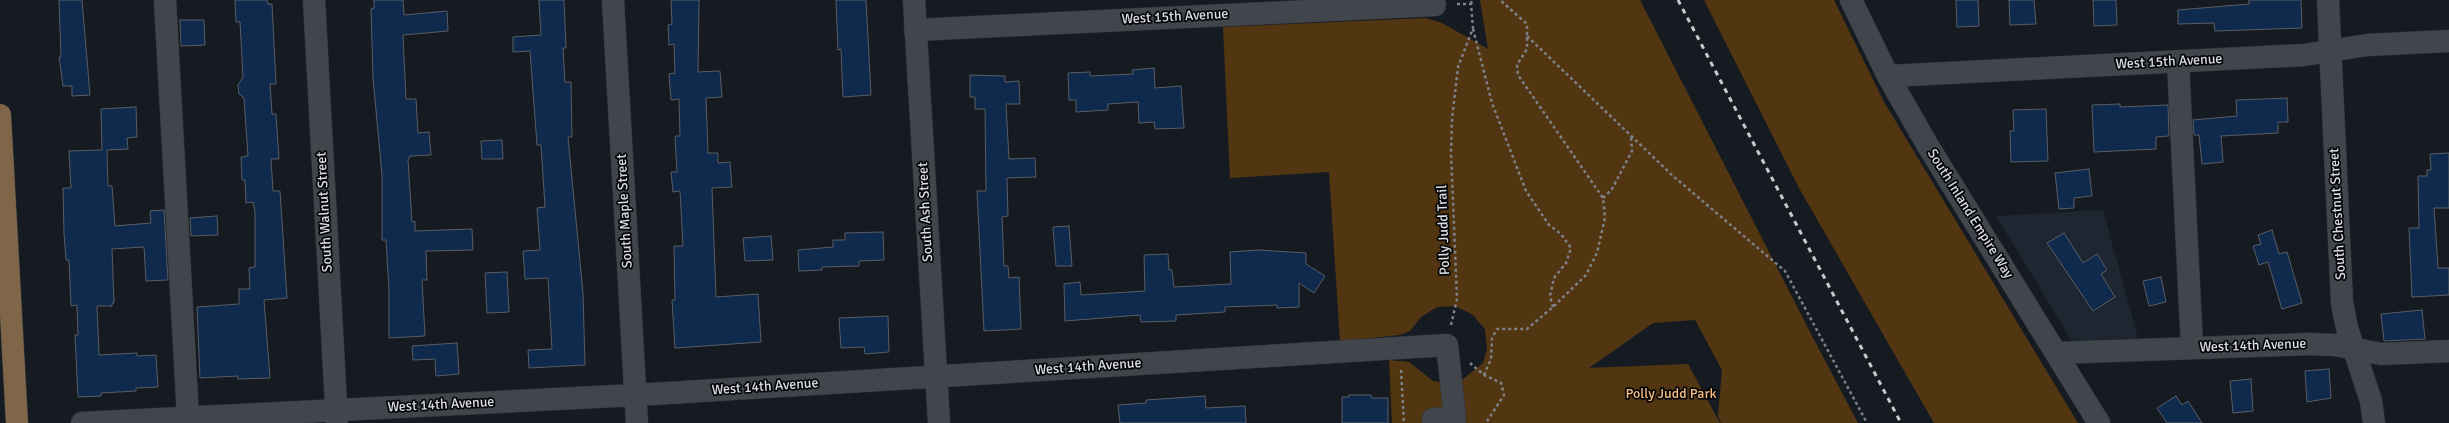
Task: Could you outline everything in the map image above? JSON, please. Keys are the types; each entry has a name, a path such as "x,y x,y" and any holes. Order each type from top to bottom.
{"main road":[{"path":"0,115 5,263 17,423"}],"street":[{"path":"165,0 188,418"},
{"name":"South Walnut Street","path":"314,0 336,417"},
{"name":"South Maple Street","path":"613,0 637,423"},
{"name":"South Ash Street","path":"914,0 939,423"},
{"name":"South Inland Empire Way","path":"1851,0 1888,76 1928,146 2099,423"},
{"name":"South Chestnut Street","path":"2328,0 2342,303 2353,349 2371,400 2374,423"},
{"name":"West 15th Avenue","path":"915,30 1435,4"},
{"name":"West 15th Avenue","path":"1888,76 2304,55 2367,45 2449,41"},
{"path":"2178,62 2192,348"},
{"name":"West 14th Avenue","path":"2056,353 2309,344 2334,345 2381,354 2449,351"},
{"path":"1433,419 1455,418 1447,345"},
{"name":"West 14th Avenue","path":"82,423 188,418 336,417 636,395 1447,345"}],"path":[{"name":"Polly Judd Trail","path":"1447,345 1456,299 1451,152 1452,119 1458,67 1473,28 1472,0"},
{"path":"1484,375 1491,360 1492,338 1497,329 1527,329 1553,307 1586,275 1597,253 1605,218 1603,198 1518,75 1517,65 1527,49 1527,24 1500,0"},
{"path":"1435,4 1471,4"},
{"path":"1473,28 1492,103 1526,191 1549,225 1561,234 1571,248 1566,263 1554,278 1550,296 1553,307"},
{"path":"1527,36 1673,176 1785,271 1867,423"},
{"path":"1603,198 1612,189 1632,151 1631,135"},
{"path":"1447,345 1484,375 1502,383 1504,395 1486,423"},
{"path":"1401,370 1404,423"}],"shaded area":[{"path":"2103,210 2138,338 2072,341 1996,216"}],"green space":[{"name":"Polly Judd Park","path":"1480,0 1640,0 1858,423 1721,423 1718,416 1722,370 1695,320 1653,323 1589,368 1688,364 1720,423 1392,423 1389,360 1409,362 1433,381 1447,383 1462,380 1483,363 1487,349 1485,329 1472,314 1454,306 1437,307 1421,317 1410,331 1400,335 1340,341 1329,172 1230,178 1223,27 1426,18 1442,23 1488,49"},
{"path":"1704,0 1834,0 1884,102 2078,423 1934,423 1799,188"}],"building":[{"path":"59,0 82,0 90,95 72,96 72,86 63,86 59,57 61,57"},
{"path":"235,0 267,0 268,4 272,4 276,84 270,84 272,114 276,114 279,159 271,159 273,191 280,191 287,298 264,300 270,378 238,379 238,376 200,378 197,307 239,304 239,289 250,289 249,268 255,267 255,211 253,202 246,203 245,180 242,180 241,157 248,156 244,98 239,94 238,85 243,77 240,22 236,22"},
{"path":"374,0 403,0 404,15 447,11 448,31 403,35 406,99 416,99 418,133 429,132 431,155 410,156 408,160 412,222 415,221 415,231 472,229 473,250 426,251 427,280 422,280 425,336 389,338 389,290 386,240 382,240 382,175 373,78 371,9 374,8"},
{"path":"539,0 564,0 566,48 563,48 565,82 571,82 572,137 568,137 583,293 585,365 529,368 528,350 552,349 548,278 525,279 523,251 540,250 537,208 545,207 541,145 537,145 530,51 513,52 513,37 541,35"},
{"path":"671,0 699,0 698,72 720,71 722,97 706,98 708,153 718,153 718,163 730,162 732,187 712,188 716,297 758,294 761,342 675,348 672,300 675,300 674,246 683,246 680,191 673,192 671,172 677,172 675,136 680,136 679,99 671,100 669,74 675,73 674,44 669,45 668,25 672,24"},
{"path":"836,0 866,0 871,95 843,97 841,49 838,50"},
{"path":"1956,0 1978,0 1979,26 1957,27"},
{"path":"2009,0 2034,0 2036,24 2010,25"},
{"path":"2093,0 2116,0 2117,25 2094,26"},
{"path":"2249,0 2301,0 2302,28 2215,31 2214,23 2178,24 2178,10 2249,4"},
{"path":"180,20 204,20 205,45 181,46"},
{"path":"1154,68 1155,88 1181,86 1184,128 1155,129 1154,122 1139,123 1138,102 1108,104 1108,110 1076,112 1076,100 1069,100 1068,73 1090,72 1090,76 1133,74 1132,70"},
{"path":"970,75 1005,76 1005,82 1019,81 1020,104 1006,104 1009,159 1035,158 1036,177 1007,178 1008,216 1002,217 1004,266 1008,266 1009,278 1019,277 1021,329 984,331 977,191 986,191 985,109 975,109 975,97 970,97"},
{"path":"2287,98 2288,122 2278,122 2278,133 2221,136 2223,162 2202,164 2199,135 2194,135 2193,120 2237,116 2236,100"},
{"path":"2120,104 2120,107 2168,105 2169,136 2156,137 2156,149 2094,152 2092,105"},
{"path":"136,107 137,137 127,138 128,149 107,150 108,186 112,186 115,226 151,223 150,211 164,210 168,280 146,281 144,247 112,249 114,303 112,303 112,306 97,306 99,355 137,353 137,356 156,355 158,387 136,388 136,391 101,393 101,396 78,397 75,335 78,335 77,305 71,306 69,260 66,260 64,233 63,188 71,188 69,151 102,150 101,109"},
{"path":"2046,109 2048,161 2011,162 2010,131 2014,131 2013,110"},
{"path":"502,140 503,159 482,159 481,141"},
{"path":"2449,153 2449,208 2434,208 2438,268 2449,268 2449,295 2412,297 2409,228 2419,228 2418,176 2427,176 2427,170 2431,170 2430,154"},
{"path":"2089,169 2092,196 2074,198 2074,208 2059,209 2055,173"},
{"path":"217,216 218,235 191,236 190,218"},
{"path":"1069,226 1072,266 1056,266 1053,227"},
{"path":"2272,230 2279,254 2287,252 2302,303 2282,309 2268,262 2259,265 2253,246 2261,244 2258,235"},
{"path":"883,232 884,260 859,261 859,266 822,267 822,270 799,271 798,250 833,247 833,240 845,240 845,233"},
{"path":"2064,233 2083,263 2097,254 2107,270 2101,274 2115,297 2093,311 2047,243"},
{"path":"771,236 773,260 745,261 743,238"},
{"path":"1258,250 1306,253 1306,264 1325,276 1314,293 1299,283 1299,307 1277,308 1277,305 1225,307 1225,312 1176,315 1176,321 1141,322 1140,315 1065,321 1064,284 1080,282 1081,295 1145,291 1144,255 1168,254 1169,270 1172,270 1174,287 1231,284 1230,252"},
{"path":"507,272 509,312 487,313 485,273"},
{"path":"2161,277 2166,302 2149,306 2143,281"},
{"path":"2422,310 2425,339 2384,341 2381,314"},
{"path":"888,316 889,352 865,354 864,347 841,348 839,318"},
{"path":"457,343 459,374 436,376 435,359 413,360 412,346"},
{"path":"2329,369 2331,398 2307,402 2305,371"},
{"path":"2251,379 2253,411 2233,413 2230,381"},
{"path":"1349,395 1371,395 1372,398 1388,398 1388,423 1342,423 1342,397 1349,397"},
{"path":"1205,396 1206,408 1245,406 1246,423 1120,423 1118,405 1146,403 1146,400"},
{"path":"2176,396 2182,405 2188,401 2202,423 2167,423 2157,408"}],"railway":[{"path":"1678,0 1901,423"}]}
